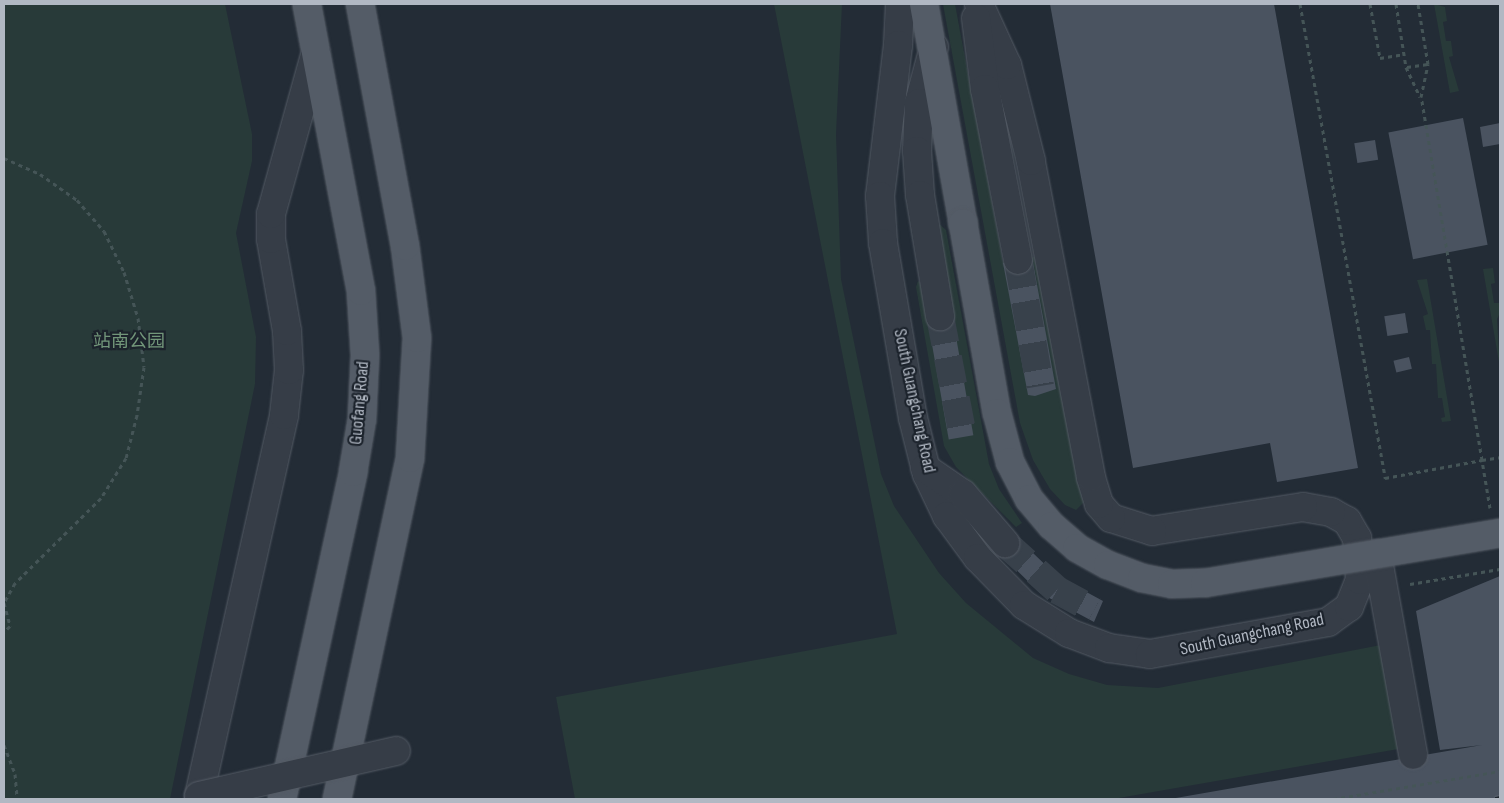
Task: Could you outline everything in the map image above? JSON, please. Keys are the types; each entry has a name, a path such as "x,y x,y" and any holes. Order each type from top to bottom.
{"main road":[{"name":"Guofang Road","path":"282,799 353,472 362,419 364,364 361,291 307,4"},
{"path":"337,799 410,458 417,338 405,246 360,4"},
{"path":"924,4 934,47 997,413 1010,462 1030,499 1052,526 1077,548 1108,565 1142,578 1172,584 1205,583 1377,554 1495,523"}],"street":[{"name":"South Guangchang Road","path":"900,4 898,45 880,196 885,252 925,468 947,516 978,558 1024,606 1069,633 1109,648 1150,654 1328,622 1349,607 1360,580 1358,538 1347,521 1331,512 1302,507 1180,530 1152,532 1111,518 1099,504 1091,477 1031,161 1006,65 980,4"},
{"path":"974,4 985,89 1018,260"},
{"path":"934,47 919,103 917,151 920,195 940,316"},
{"path":"316,52 271,214 271,239 287,331 289,370 284,415 199,796 396,751"},
{"path":"925,468 963,494 1005,543"},
{"path":"1377,554 1412,755"}],"path":[{"path":"1302,4 1385,478 1500,457"},
{"path":"1370,4 1380,58 1405,54"},
{"path":"1396,4 1406,68 1421,97 1482,460 1495,523"},
{"path":"1418,4 1428,64 1421,97"},
{"path":"1406,68 1428,64"},
{"path":"4,158 40,174 77,200 104,231 127,281 138,318 144,367 137,415 126,458 101,498 15,583 4,603 10,626"},
{"path":"1400,586 1500,569"},
{"path":"4,622 10,626"},
{"path":"4,632 10,626"},
{"path":"4,745 15,774 17,799"},
{"path":"1333,799 1500,771"}],"green space":[{"name":"站南公园","path":"4,4 225,4 252,134 252,161 236,233 256,337 255,384 170,799 4,799"},
{"path":"774,4 842,4 836,134 841,279 881,474 894,506 939,573 966,603 1033,658 1069,674 1107,685 1158,688 1386,644 1404,748 1113,799 575,799 556,697 897,634"},
{"path":"943,4 955,4 1003,262 1040,256 1084,502 1076,510 1065,505 1050,489 1033,460 1020,423"},
{"path":"1434,4 1445,7 1447,21 1443,22 1446,41 1451,41 1453,56 1449,57 1459,91 1450,93"},
{"path":"937,222 946,230 989,464 999,489 1022,523 1016,527 956,467 944,446 916,287 918,281 926,286"},
{"path":"1493,268 1495,283 1491,284 1494,303 1499,303 1500,313 1497,319 1500,368 1483,269"},
{"path":"1427,279 1451,421 1442,422 1441,418 1445,417 1442,398 1438,398 1436,364 1432,364 1430,330 1426,330 1423,316 1428,314 1417,280"}],"building":[{"path":"1050,4 1274,4 1358,468 1277,482 1270,443 1133,468"},
{"path":"1463,118 1488,245 1413,259 1388,133"},
{"path":"1500,123 1500,144 1483,147 1480,127"},
{"path":"1375,140 1378,160 1357,163 1354,143"},
{"path":"1032,257 1056,389 1035,396 1028,395 1003,263"},
{"path":"1405,313 1408,333 1387,336 1384,316"},
{"path":"952,314 973,435 949,439 927,318"},
{"path":"1409,357 1412,369 1396,373 1393,361"},
{"path":"1013,534 1057,576 1103,601 1094,622 1040,593 997,551"},
{"path":"1500,576 1500,799 1170,799 1482,745 1440,750 1416,611"}],"tunnel":[{"path":"1018,260 1040,386"},
{"path":"940,316 962,431"},
{"path":"1005,543 1057,590 1094,610"}],"railway":[{"path":"1495,799 1500,798"}]}
